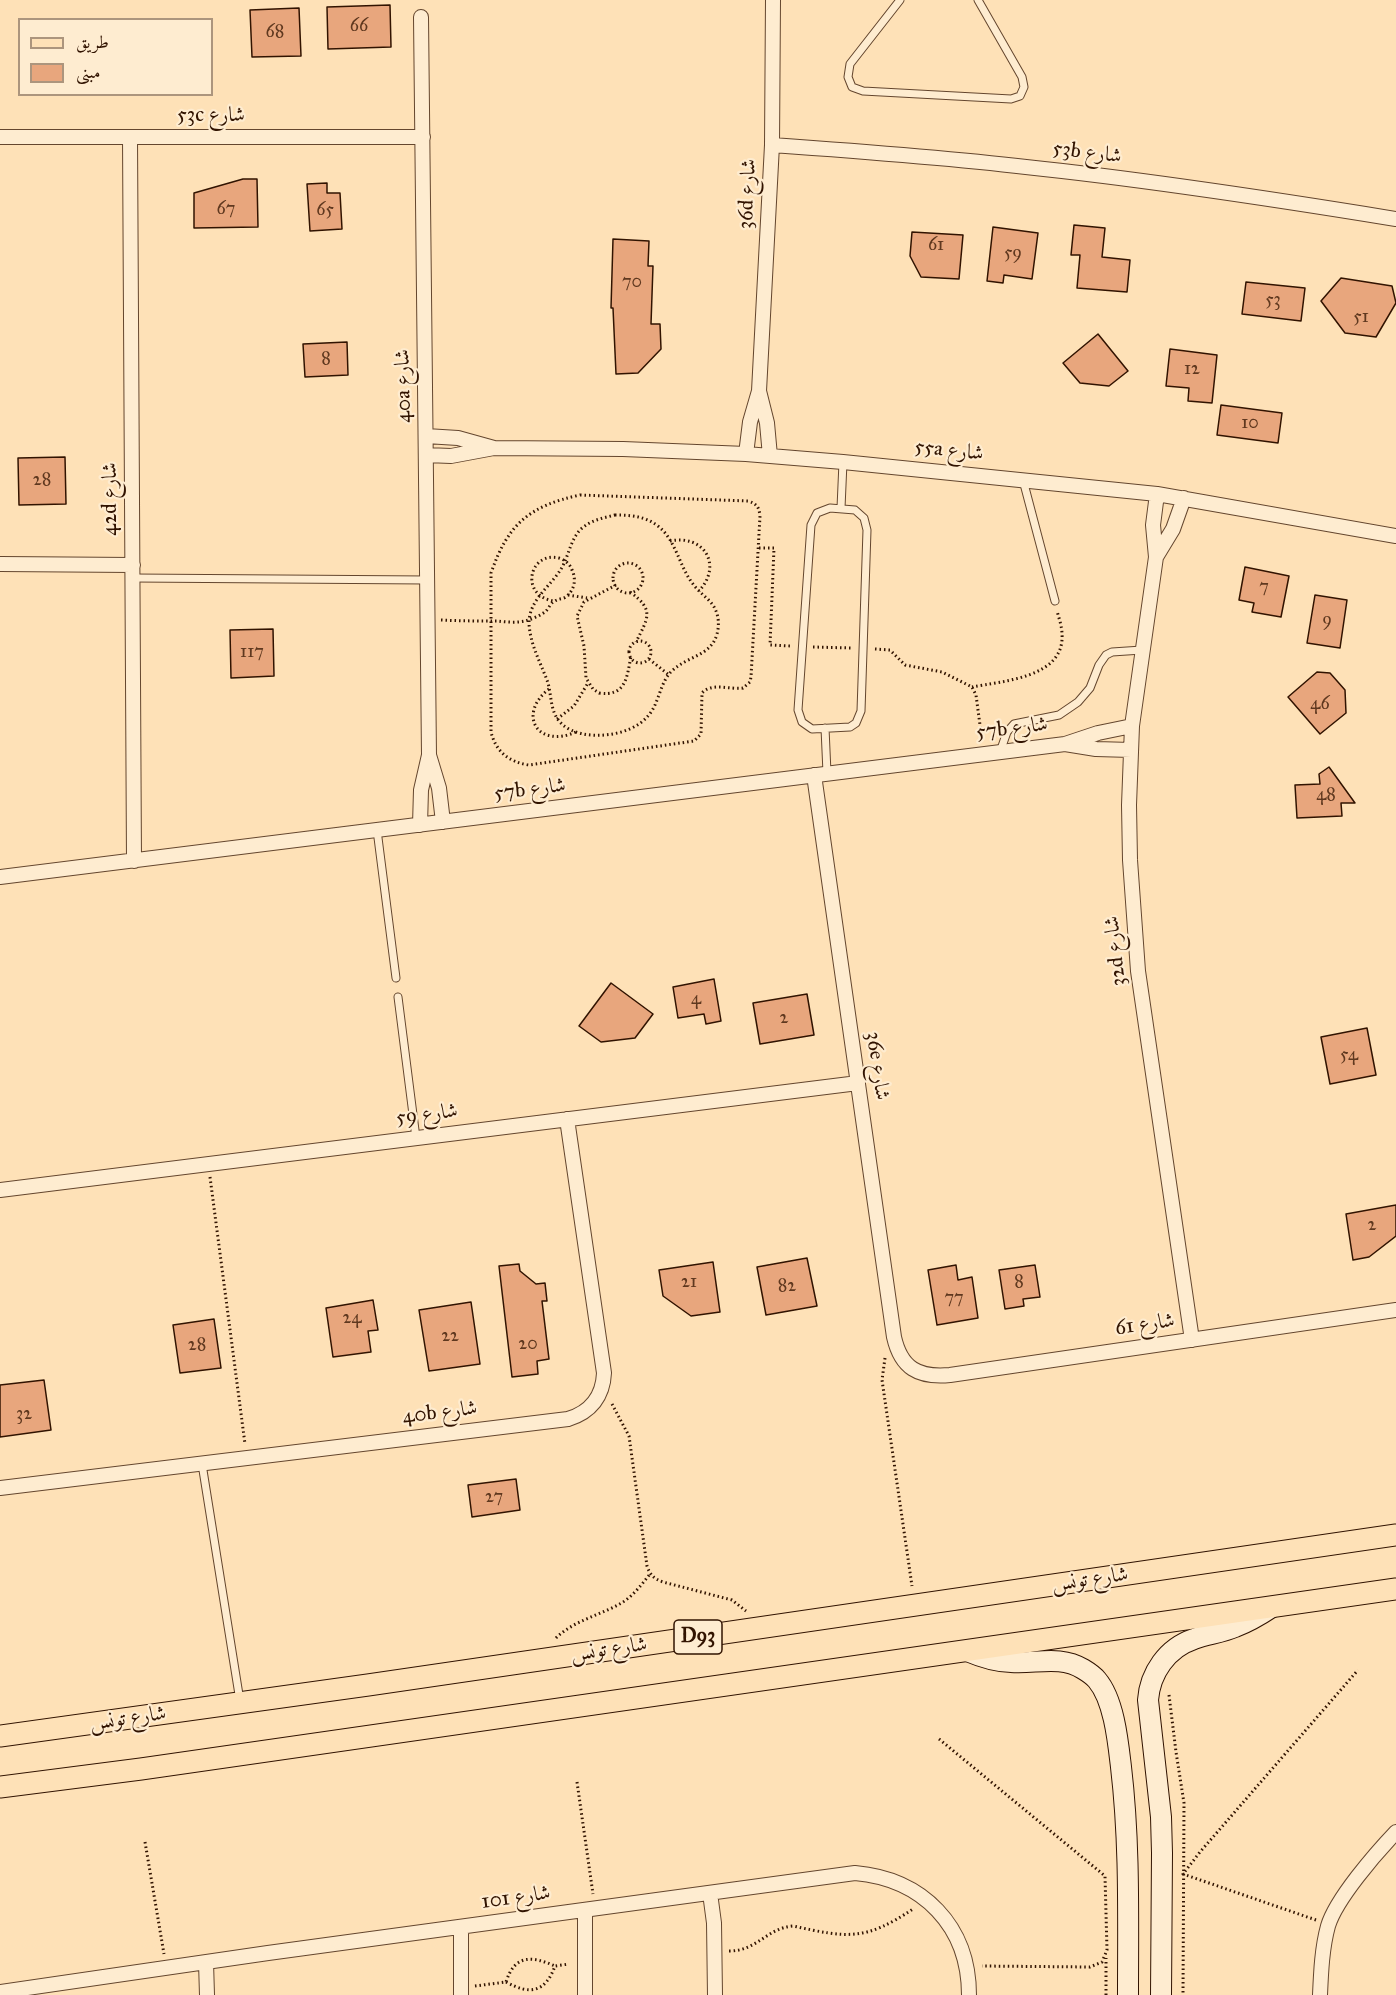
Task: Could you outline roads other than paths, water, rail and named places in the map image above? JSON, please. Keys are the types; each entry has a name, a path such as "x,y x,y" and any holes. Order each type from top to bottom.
{"main road":[{"name":"شارع تونس","path":"0,1736 541,1660 1396,1535"},
{"path":"0,1787 153,1768 1396,1589"}],"street":[{"name":"36d شارع","path":"746,454 750,422 759,391 772,144 773,0"},
{"name":"40a شارع","path":"420,825 421,790 429,755 422,17"},
{"name":"53c شارع","path":"0,137 423,137"},
{"name":"42d شارع","path":"130,137 135,861"},
{"name":"53b شارع","path":"772,144 1026,167 1257,197 1396,219"},
{"name":"36d شارع","path":"759,391 767,423 770,456"},
{"name":"55a شارع","path":"426,436 458,438 494,448"},
{"name":"55a شارع","path":"426,455 465,454 494,448 623,449 746,454 843,462 1157,494 1396,536"},
{"name":"32d شارع","path":"1157,494 1153,525 1156,557 1132,726 1130,860 1138,971 1192,1340"},
{"name":"32d شارع","path":"1156,557 1173,529 1184,498"},
{"path":"0,564 133,571"},
{"name":"57b شارع","path":"0,877 1065,744 1098,733 1132,726"},
{"name":"57b شارع","path":"1065,744 1096,749 1131,750"},
{"name":"40a شارع","path":"429,755 439,788 443,822"},
{"name":"36e شارع","path":"820,774 858,1083 894,1337 904,1362"},
{"name":"شارع 59","path":"0,1190 858,1083"},
{"name":"40b شارع","path":"0,1488 568,1419 577,1416 592,1406 601,1391 604,1373 567,1119"},
{"name":"شارع 61","path":"904,1362 920,1373 940,1376 1396,1310"},
{"path":"1161,1995 1161,1817 1148,1700 1149,1688 1161,1664 1183,1644 1194,1638 1236,1627 1272,1607"},
{"path":"967,1652 1010,1662 1048,1660 1071,1663 1098,1680 1105,1693 1116,1731 1126,1814 1129,1885 1128,1995"},
{"path":"1320,1995 1323,1950 1329,1924 1349,1889 1396,1832"},
{"name":"شارع 101","path":"0,1992 855,1873 886,1878 900,1883 927,1900 948,1924 956,1939 965,1965 969,1995"},
{"path":"710,1893 714,1923 715,1995"},
{"path":"585,1995 585,1961 590,1909"},
{"path":"461,1927 461,1991"},
{"path":"206,1962 207,1995"}],"lane":[{"path":"900,0 850,64 848,77 852,87 863,91 1011,99 1020,96 1024,87 1022,77 978,0"},
{"path":"841,508 843,462"},
{"path":"1023,480 1055,601"},
{"path":"841,508 855,510 860,514 864,518 867,530 861,711 860,718 850,727 812,729 802,722 798,710 811,525 817,513 841,508"},
{"path":"133,571 427,580"},
{"path":"1000,752 1007,732 1014,724 1059,715 1078,702 1090,688 1099,665 1106,655 1112,652 1142,650"},
{"path":"820,774 825,728"},
{"path":"377,830 396,978"},
{"path":"398,997 416,1138"},
{"path":"202,1464 240,1703"}]}
